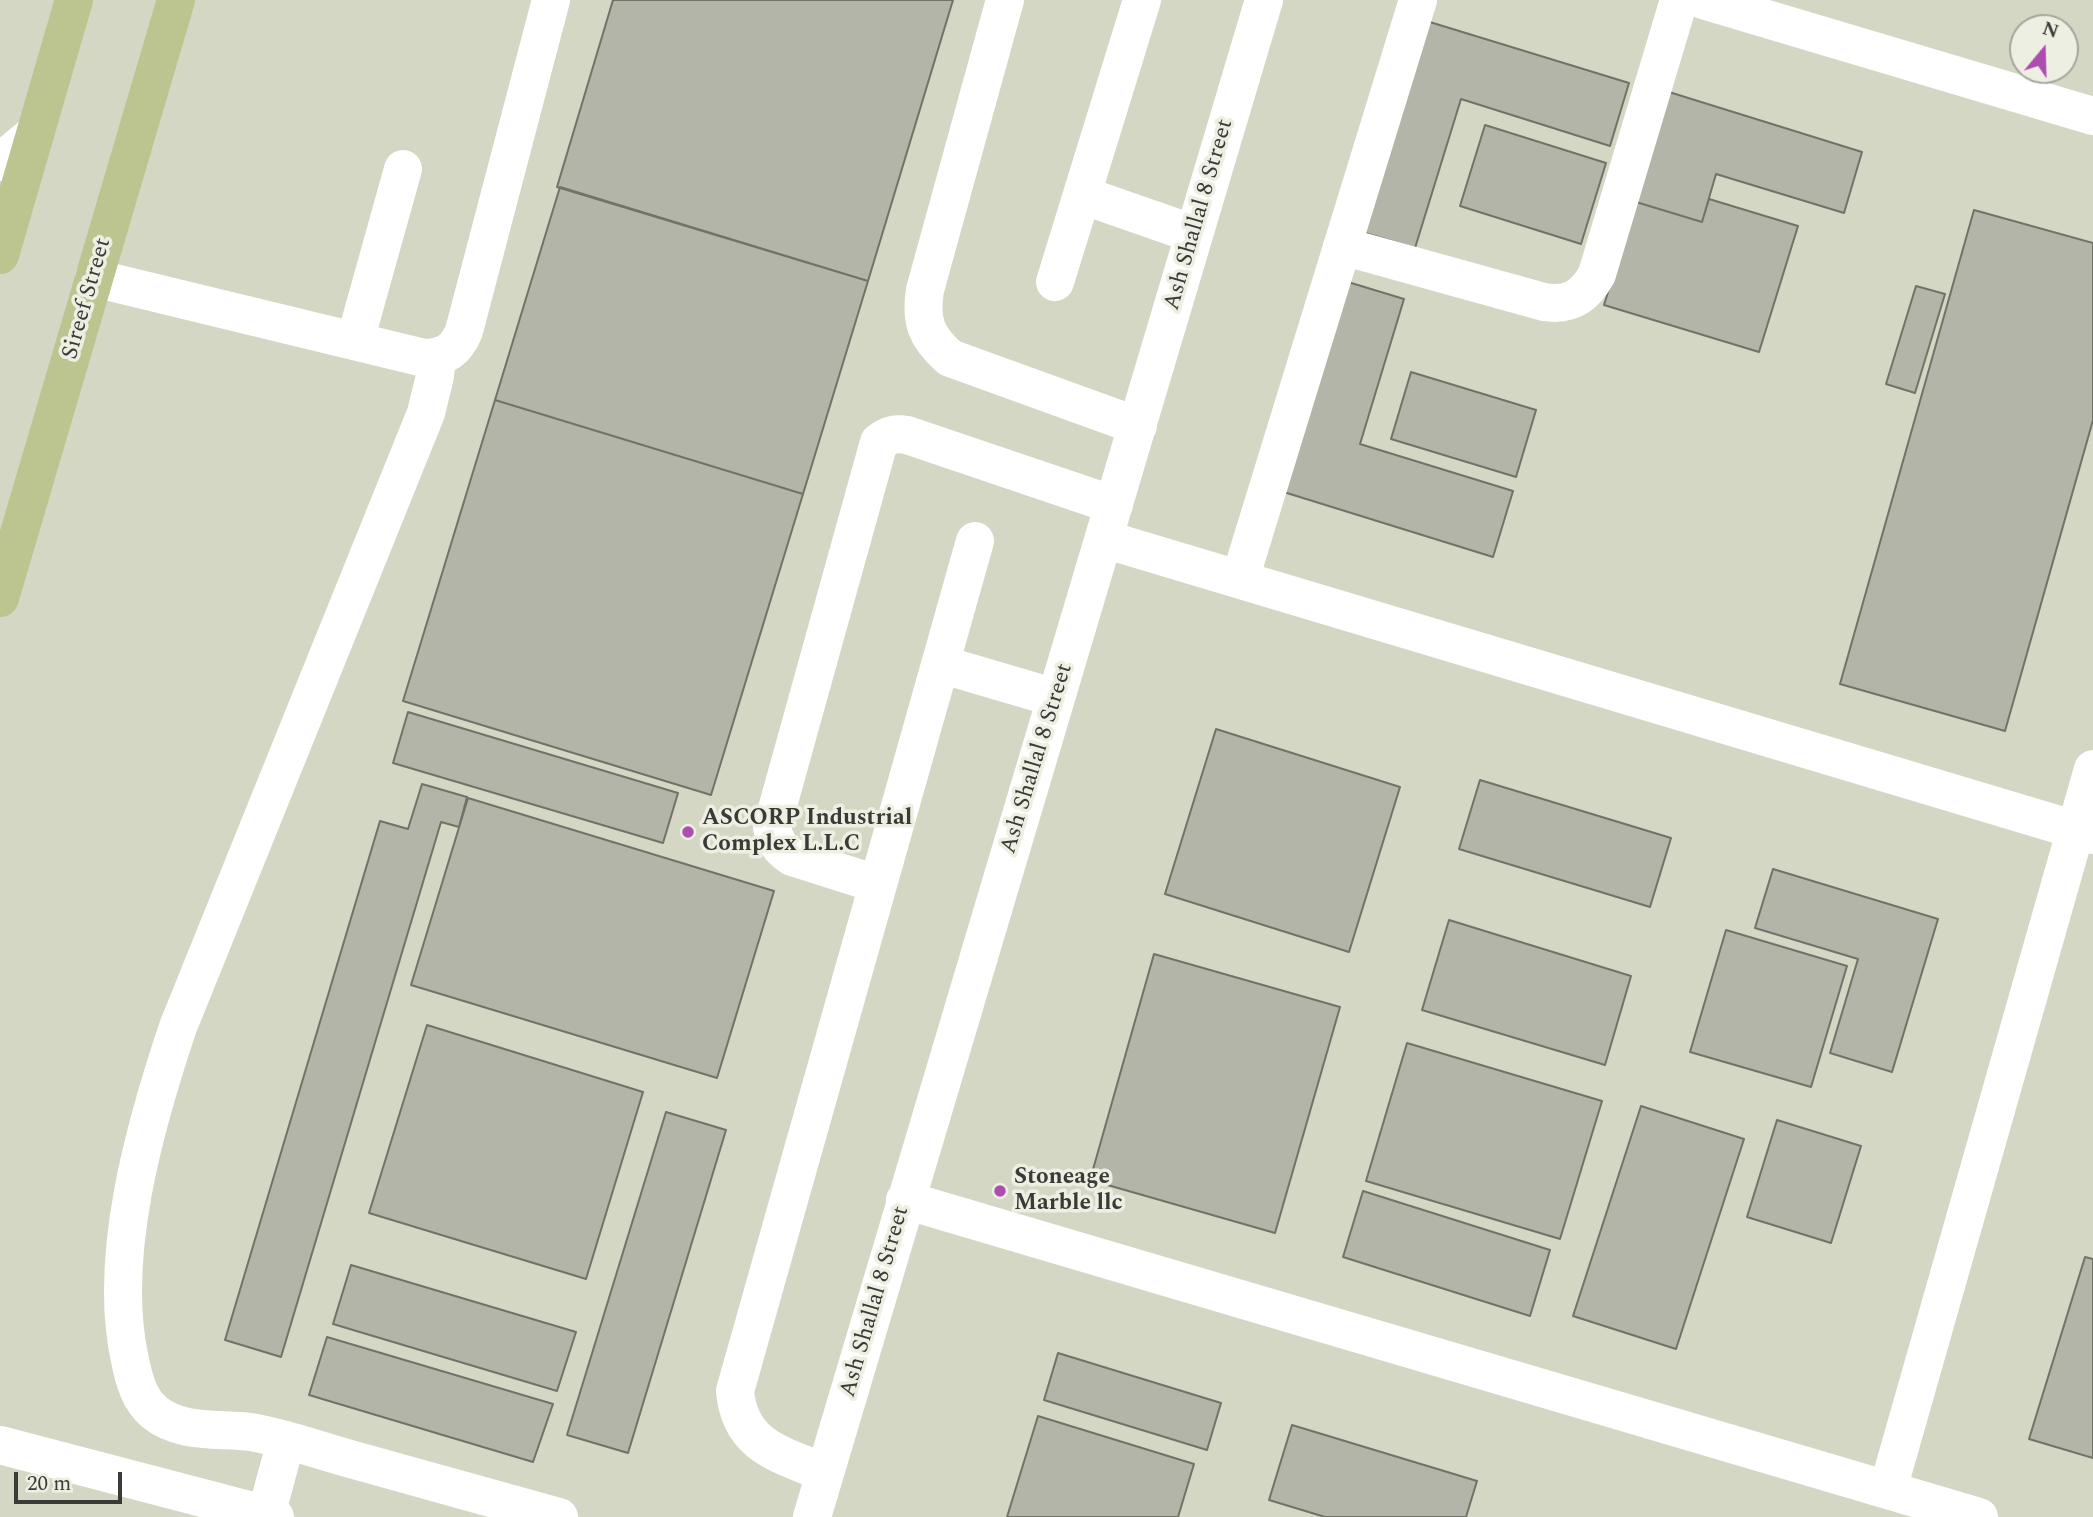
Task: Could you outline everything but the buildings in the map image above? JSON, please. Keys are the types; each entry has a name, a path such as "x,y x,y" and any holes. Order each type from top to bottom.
{"main road":[{"path":"0,255 74,0"},
{"name":"Sireef Street","path":"0,598 176,0"}],"street":[{"path":"94,278 424,358 437,358 449,353 459,344 464,331 551,0"},
{"path":"1005,0 925,289 922,309 926,328 936,345 950,358 1138,426"},
{"path":"1055,282 1142,0"},
{"name":"Ash Shallal 8 Street","path":"812,1517 1264,0"},
{"path":"1240,579 1418,0"},
{"path":"1342,246 1544,302 1570,302 1582,295 1597,274 1679,0"},
{"path":"1703,0 2093,116"},
{"path":"0,162 34,134"},
{"path":"355,341 403,169"},
{"path":"1082,195 1194,234"},
{"path":"437,358 426,413 177,1027 146,1131 127,1238 122,1292 124,1335 134,1381 141,1397 167,1421 183,1427 234,1430 286,1441 544,1515"},
{"path":"877,884 792,857 782,850 775,840 772,827 867,479 879,442 897,433 1240,579 2084,832"},
{"path":"825,1473 767,1448 753,1438 740,1416 735,1391 975,541"},
{"path":"940,664 1056,698"},
{"path":"1888,1489 2084,832 2093,769"},
{"path":"905,1200 1979,1517"},
{"path":"0,1445 270,1516 286,1441"}],"shaded area":[{"path":"0,0 2093,0 2093,1517 0,1517"}],"place":[{"name":"ASCORP Industrial Complex L.L.C","path":"688,832"},
{"name":"Stoneage Marble llc","path":"1000,1191"}]}
